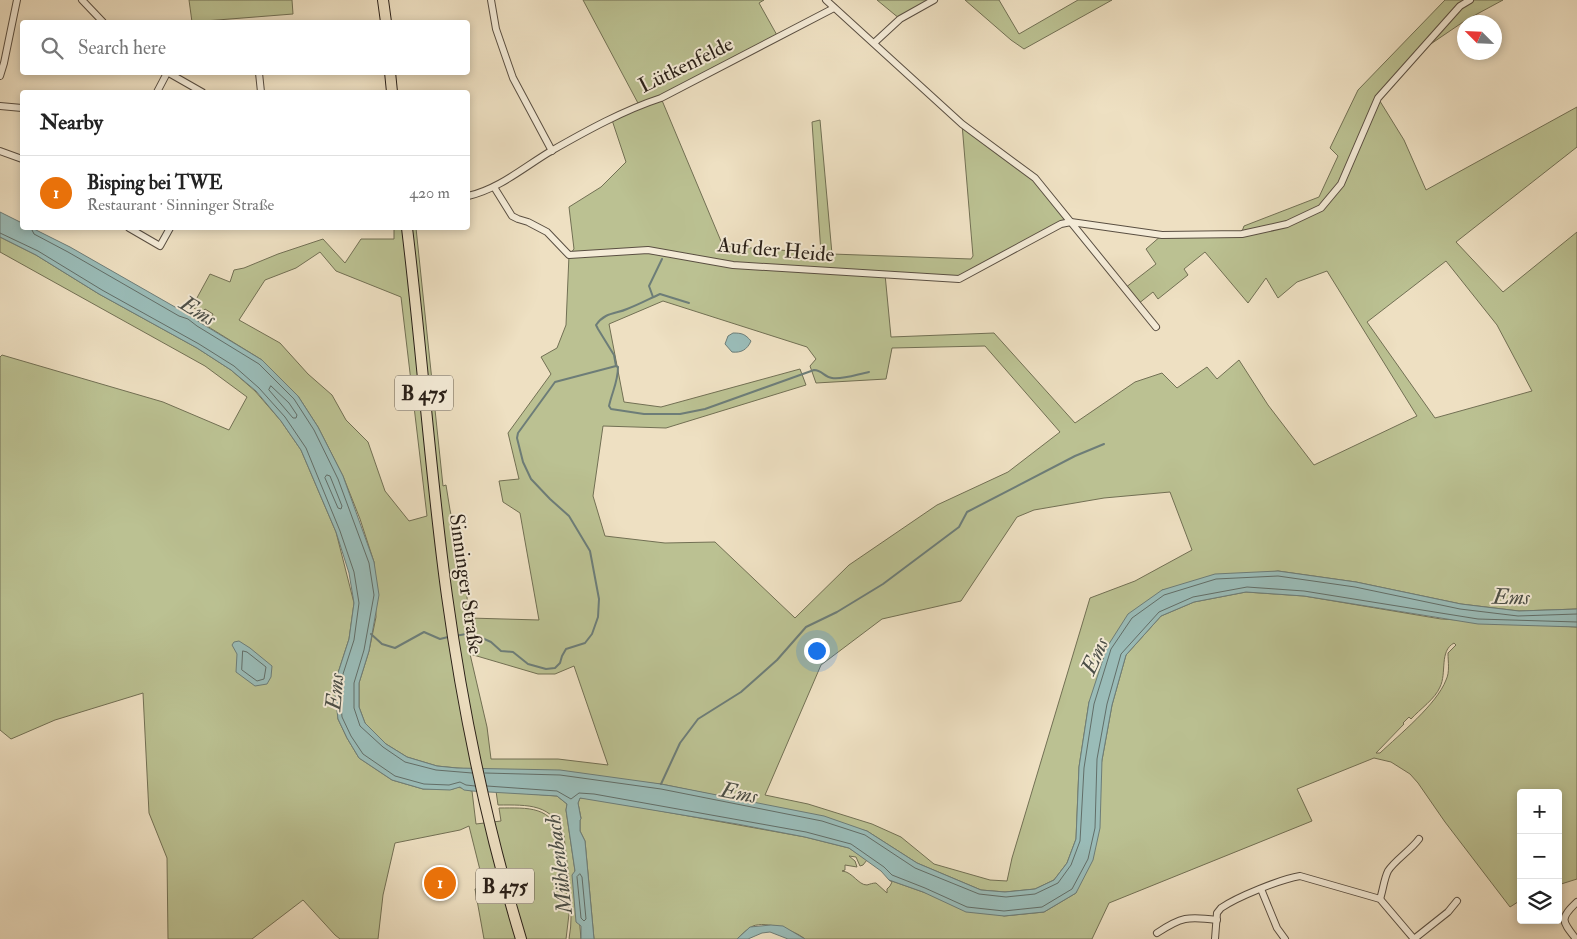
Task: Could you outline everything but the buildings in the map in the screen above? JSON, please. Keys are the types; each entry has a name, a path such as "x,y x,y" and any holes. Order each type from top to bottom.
{"main road":[{"path":"384,0 386,20"},
{"path":"390,75 392,90"},
{"name":"Sinninger Straße","path":"407,230 450,620 471,737 502,878 521,939"}],"street":[{"path":"0,76 17,0"},
{"path":"82,0 101,20"},
{"path":"491,0 496,29 513,78 552,151"},
{"path":"826,0 962,124 1035,178 1156,327"},
{"path":"874,43 900,19 934,0"},
{"name":"Auf der Heide","path":"494,187 512,216 547,232 569,255 648,250 733,265 959,279 1062,224 1072,222 1162,235 1242,234 1287,224 1321,208 1342,184 1378,98 1458,3 1470,0"},
{"name":"Lütkenfelde","path":"470,196 494,187 552,151 640,105 661,98 834,8"},
{"path":"158,90 166,75"},
{"path":"171,75 198,90"},
{"path":"259,75 261,90"},
{"path":"0,106 20,108"},
{"path":"0,151 20,158"},
{"path":"132,230 160,246 169,230"},
{"path":"1380,898 1388,872 1394,864 1412,849 1419,839"},
{"path":"1215,939 1217,913 1226,904 1261,889 1300,876 1380,898 1414,939 1448,912 1456,901"},
{"path":"1261,889 1276,928 1285,939"},
{"path":"1576,939 1564,925 1563,919 1567,911 1577,902"},
{"path":"1157,933 1182,919 1194,916 1216,920"}],"green space":[{"path":"189,0 292,0 293,14 217,20 192,20"},
{"path":"583,0 764,0 759,3 778,37 661,98 723,246 821,253 812,122 820,120 832,254 971,259 973,256 962,124 1035,178 1071,222 959,279 885,274 891,337 994,333 1075,423 1135,382 1162,373 1177,388 1207,367 1217,379 1239,360 1268,405 1314,465 1417,416 1327,271 1297,282 1278,298 1266,278 1248,303 1205,252 1184,269 1188,275 1158,299 1153,292 1138,304 1125,288 1156,264 1146,249 1162,235 1241,234 1244,226 1319,197 1338,156 1330,148 1358,90 1445,0 1503,0 1475,15 1457,15 1457,26 1416,54 1378,98 1404,140 1426,190 1577,107 1577,147 1456,242 1503,292 1577,232 1577,609 1519,611 1461,604 1356,582 1278,571 1162,590 1089,702 1079,767 1076,839 1067,863 1054,880 1035,889 1005,892 981,890 917,863 867,831 724,797 661,784 437,766 407,757 386,744 365,723 359,707 359,683 369,651 376,617 374,562 343,476 318,427 298,396 262,360 207,326 213,314 205,309 202,313 192,307 210,274 230,282 234,270 323,239 345,263 361,239 394,239 394,230 416,230 443,486 446,485 465,577 469,618 539,620 520,513 503,502 499,481 519,479 508,433 551,374 541,357 557,348 566,325 569,255 574,249 569,207 601,187 626,162 612,120 639,105","holes":["320,252 336,271 401,297 427,516 409,521 385,491 368,442 346,420 332,395 308,374 280,343 239,320 265,280 296,268","1446,261 1497,325 1532,391 1435,418 1367,322","663,301 807,347 816,359 810,366 816,383 886,379 892,348 985,346 1060,432 1008,472 937,505 849,565 795,618 715,542 665,543 605,536 593,496 603,426 666,428 806,385 800,369 661,407 624,402 609,324","1170,492 1192,550 1135,581 1090,598 1012,858 1007,881 990,880 934,864 901,837 872,824 808,804 765,795 821,665 882,619 961,601 1017,517 1034,510 1104,498","470,654 538,674 555,674 574,666 608,765 558,759 491,759 487,727"]},
{"path":"877,0 934,0 900,19"},
{"path":"965,0 999,0 1019,34 1078,0 1112,0 1024,49"},
{"path":"0,237 36,255 99,294 197,348 231,370 255,391 281,421 301,450 336,532 354,603 349,639 338,673 338,719 347,738 359,758 392,780 423,789 453,789 458,787 472,791 476,824 501,821 499,808 529,809 546,814 552,820 561,840 569,914 566,939 484,939 475,889 488,889 495,893 490,875 482,874 480,870 469,826 460,830 395,843 383,895 378,939 340,939 303,900 252,939 168,939 167,858 149,813 143,693 55,720 11,739 0,730 0,357 2,355 163,402 229,430 247,397 205,366 0,252"},
{"path":"1246,592 1304,596 1441,619 1577,627 1577,879 1562,884 1562,789 1517,789 1517,903 1510,907 1410,774 1391,762 1374,758 1297,789 1312,821 1109,903 1092,939 805,939 787,930 759,925 746,930 737,939 594,939 585,841 580,831 581,818 578,803 580,798 805,837 849,848 867,860 860,866 856,857 849,856 855,861 857,867 845,865 845,870 842,871 861,883 867,885 876,883 887,893 887,889 892,882 889,880 1004,916 1044,912 1076,893 1112,705 1126,655 1161,616 1194,602","holes":["1454,643 1456,645 1448,653 1447,677 1435,699 1417,719 1380,753 1376,753 1409,717 1411,719 1435,696 1442,681 1446,651"]},
{"path":"496,791 557,796 567,804 566,810 575,871 581,939 569,939 571,927 570,888 564,836 559,825 553,817 538,808 519,805 498,805"}],"water":[{"path":"0,212 20,222 20,230 36,230 190,314 199,322 262,360 298,396 318,427 343,476 374,562 379,595 369,651 359,683 359,707 365,723 386,744 407,757 437,766 560,770 661,784 824,816 867,831 917,863 981,890 1005,892 1035,889 1054,880 1067,863 1076,839 1079,767 1089,702 1107,647 1128,614 1162,590 1215,574 1278,571 1356,582 1461,604 1519,611 1577,609 1577,627 1478,624 1304,596 1246,592 1194,602 1161,616 1126,655 1112,705 1102,760 1100,828 1093,860 1076,893 1044,912 1004,916 966,912 923,892 889,880 881,871 849,848 805,837 737,824 580,798 578,803 581,819 580,831 585,841 594,939 581,939 581,926 576,922 572,875 575,871 566,810 567,804 557,796 472,791 464,790 460,787 450,790 423,789 392,780 359,758 347,738 338,719 335,695 338,673 349,639 354,603 349,573 336,532 301,450 281,421 256,391 231,370 197,348 99,294 36,255 0,237"},
{"path":"733,333 743,334 751,341 746,349 732,352 725,344 728,336"},
{"path":"239,641 272,666 271,677 267,684 255,686 236,672 237,654 232,645 234,642"},
{"path":"783,926 805,939 788,939 770,932 748,939 737,939 750,927"}],"waterway":[{"path":"653,297 649,286 662,259"},
{"path":"616,366 614,355 596,325 599,321 660,294 689,303"},
{"path":"455,636 466,634 475,639 482,638 491,642 501,651 513,652 528,664 546,669 555,668 560,663 566,649 585,643 592,634 598,617 599,599 590,551 569,516 531,479 523,462 517,438 518,433 555,382 616,366 618,367 618,372 609,406 611,409 644,414 680,414 705,409 814,370 836,378 845,378 869,372"},
{"path":"661,784 680,743 698,719 741,692 777,660 806,627 837,612 883,584 959,527 967,512 1075,456 1104,444"},
{"path":"371,634 382,644 395,648 424,632 440,639 448,637"}],"place":[{"name":"Bisping bei TWE","path":"440,883"}],"water label":[{"name":"Ems","path":"198,311"},
{"name":"Ems","path":"1511,597"},
{"name":"Ems","path":"1095,656"},
{"name":"Ems","path":"335,692"},
{"name":"Ems","path":"739,793"},
{"name":"Mühlenbach","path":"559,864"}]}
